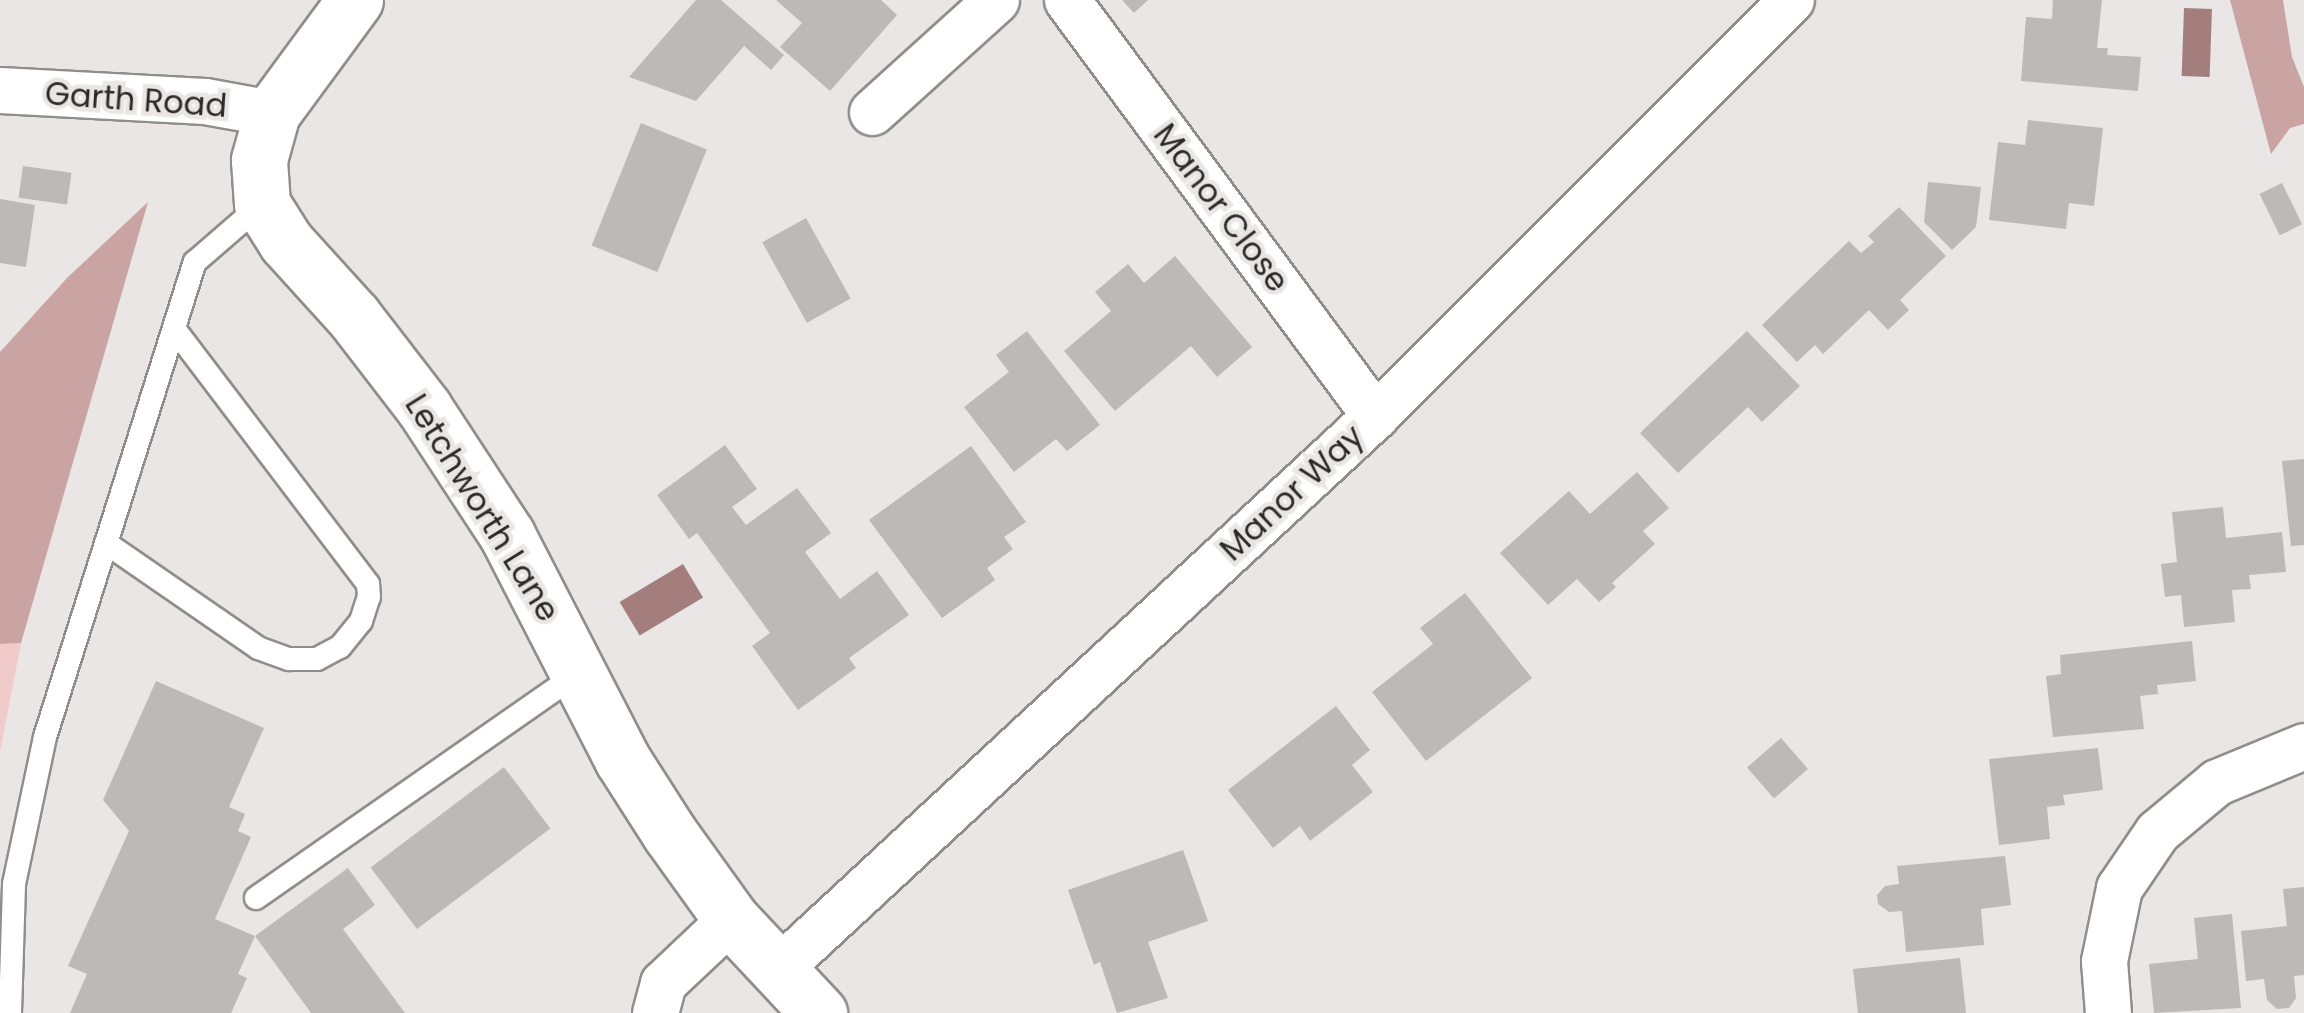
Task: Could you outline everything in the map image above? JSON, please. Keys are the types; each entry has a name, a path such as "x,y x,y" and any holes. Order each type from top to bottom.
{"street":[{"path":"262,204 259,160 272,112 355,0"},
{"path":"872,112 996,0"},
{"name":"Manor Close","path":"1067,0 1375,416"},
{"name":"Manor Way","path":"777,970 1375,416 1791,0"},
{"name":"Garth Road","path":"0,90 205,101 272,112"},
{"name":"Letchworth Lane","path":"262,204 286,242 354,317 424,408 507,536 622,760 731,919 819,1013"},
{"path":"2108,1013 2104,961 2119,888 2157,832 2217,782 2304,746"},
{"path":"656,1013 663,982 731,919"}],"lane":[{"path":"10,1013 18,866 45,738 195,262 262,204"},
{"path":"106,543 258,648 289,660 316,659 340,647 360,621 368,597 368,584 174,328"},
{"path":"256,898 580,672"}],"shaded area":[{"path":"2230,0 2283,0 2292,57 2304,87 2304,124 2290,128 2271,154"},
{"path":"2184,8 2212,9 2210,77 2182,76"},
{"path":"148,202 21,643 0,644 0,352 67,278"},
{"path":"683,564 703,597 640,636 620,602"},
{"path":"21,643 0,752 0,644"}],"building":[{"path":"696,0 721,0 784,55 771,70 744,46 696,101 629,77"},
{"path":"776,0 881,0 897,15 830,91 780,47 802,23"},
{"path":"1122,0 1148,0 1134,13"},
{"path":"2053,0 2102,0 2097,48 2108,48 2107,55 2141,57 2138,91 2021,81 2026,17 2052,19"},
{"path":"2028,120 2103,128 2094,206 2069,203 2066,229 1989,220 1998,142 2025,145"},
{"path":"641,123 707,150 657,272 592,245"},
{"path":"23,166 72,173 67,205 19,198"},
{"path":"1928,182 1981,187 1976,227 1952,250 1924,222"},
{"path":"2282,183 2302,224 2280,235 2260,194"},
{"path":"0,199 35,205 26,267 0,263"},
{"path":"1899,207 1946,256 1900,300 1909,310 1888,330 1869,310 1823,354 1815,345 1797,362 1762,325 1849,241 1861,253 1874,242 1868,236"},
{"path":"806,218 851,298 807,323 762,242"},
{"path":"1175,256 1252,347 1217,377 1191,346 1115,411 1064,351 1111,311 1095,292 1128,264 1144,283"},
{"path":"1027,331 1100,425 1067,451 1056,439 1014,472 964,407 1009,372 996,355"},
{"path":"1747,331 1800,386 1762,422 1748,407 1678,473 1640,433"},
{"path":"725,445 757,489 732,507 746,525 797,488 831,533 805,552 840,599 877,571 909,615 849,658 856,668 798,710 752,646 770,633 697,533 689,539 657,495"},
{"path":"971,446 1026,522 1004,537 1013,549 987,568 995,580 942,618 869,520"},
{"path":"2304,459 2304,545 2291,546 2282,461"},
{"path":"1637,472 1669,508 1643,531 1655,544 1612,583 1616,587 1599,602 1577,579 1548,605 1500,553 1569,491 1590,514"},
{"path":"2223,507 2226,538 2282,532 2286,572 2249,575 2251,589 2232,590 2235,622 2184,627 2181,595 2165,597 2161,564 2177,562 2172,512"},
{"path":"1465,593 1532,678 1426,761 1372,692 1433,644 1420,628"},
{"path":"2192,641 2196,681 2157,685 2158,694 2140,696 2144,729 2053,737 2046,676 2061,674 2060,655"},
{"path":"156,681 264,728 229,807 245,814 238,831 251,837 215,919 255,936 238,974 247,978 231,1013 70,1013 87,974 68,966 129,831 103,800"},
{"path":"1336,706 1370,750 1352,765 1373,792 1310,841 1300,826 1273,848 1228,790"},
{"path":"1781,738 1808,769 1774,798 1747,768"},
{"path":"2098,748 2103,790 2063,795 2065,805 2047,807 2050,839 1999,845 1989,759"},
{"path":"504,767 550,828 417,929 371,868"},
{"path":"1183,850 1208,921 1148,942 1168,998 1117,1013 1100,962 1094,965 1068,890"},
{"path":"2005,856 2011,905 1981,909 1984,945 1906,952 1902,911 1889,912 1878,904 1877,895 1885,886 1899,884 1897,866"},
{"path":"348,868 375,905 343,929 405,1013 311,1013 255,936"},
{"path":"2304,887 2304,975 2294,976 2296,998 2289,1008 2277,1009 2267,1000 2264,979 2246,981 2241,931 2287,926 2283,889"},
{"path":"2232,914 2241,1008 2154,1013 2149,964 2198,959 2194,918"},
{"path":"1960,958 1966,1013 1858,1013 1853,969"}]}
